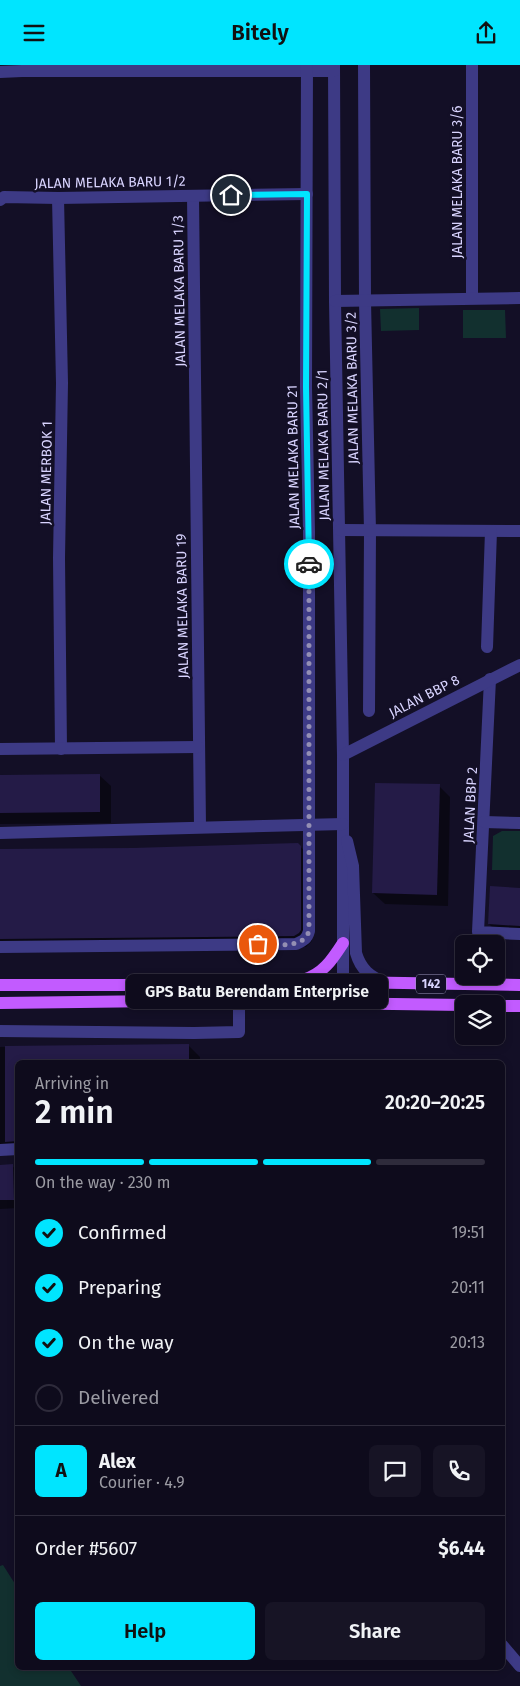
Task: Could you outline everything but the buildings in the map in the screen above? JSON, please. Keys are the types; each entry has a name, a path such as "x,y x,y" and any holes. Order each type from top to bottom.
{"main road":[{"path":"291,984 317,975 327,967 343,943"},
{"name":"142","path":"0,985 291,984 343,982 520,985"},
{"name":"142","path":"0,1003 239,1000 342,1004 455,1005"},
{"path":"505,1006 520,1006"}],"street":[{"name":"JALAN MELAKA BARU 3/2","path":"364,65 365,301 370,531 369,711"},
{"name":"JALAN MELAKA BARU 3/6","path":"472,65 472,299"},
{"name":"JALAN MELAKA BARU 21","path":"0,947 296,944 307,937 309,931 310,825 307,67"},
{"path":"0,72 334,68"},
{"name":"JALAN MELAKA BARU 2/1","path":"334,68 335,301 343,824"},
{"name":"JALAN MELAKA BARU 1/2","path":"2,199 307,194"},
{"name":"JALAN MELAKA BARU 1/3","path":"193,196 195,385"},
{"name":"JALAN MERBOK 1","path":"58,198 62,383 60,558 61,749"},
{"path":"335,301 520,297"},
{"name":"JALAN MELAKA BARU 19","path":"195,385 200,827"},
{"path":"340,530 520,531"},
{"path":"487,647 491,531"},
{"name":"JALAN BBP 8","path":"343,755 520,665"},
{"name":"JALAN BBP 2","path":"490,679 478,932 520,934"},
{"path":"0,749 198,747"},
{"path":"484,821 520,823"},
{"path":"0,833 343,824"},
{"path":"342,1004 343,824"},
{"path":"343,824 353,866 356,953 360,964 366,972 388,984"},
{"path":"0,1031 194,1033 239,1031 239,1000"},
{"path":"0,1149 15,1149"},
{"path":"505,1648 520,1666"}],"green space":[{"path":"419,308 419,330 381,331 380,309"},
{"path":"463,310 505,310 506,338 463,338"},
{"path":"502,831 520,831 520,870 492,870 493,836"},
{"path":"3,1565 15,1584 15,1670 70,1670 81,1686 0,1686 0,1566"}],"way so far":[{"path":"258,944 296,944 303,941 309,931 309,564"}],"place":[{"name":"GPS Batu Berendam Enterprise","path":"258,944"}],"route":[{"path":"231,195 307,194 306,387 309,564"}]}
